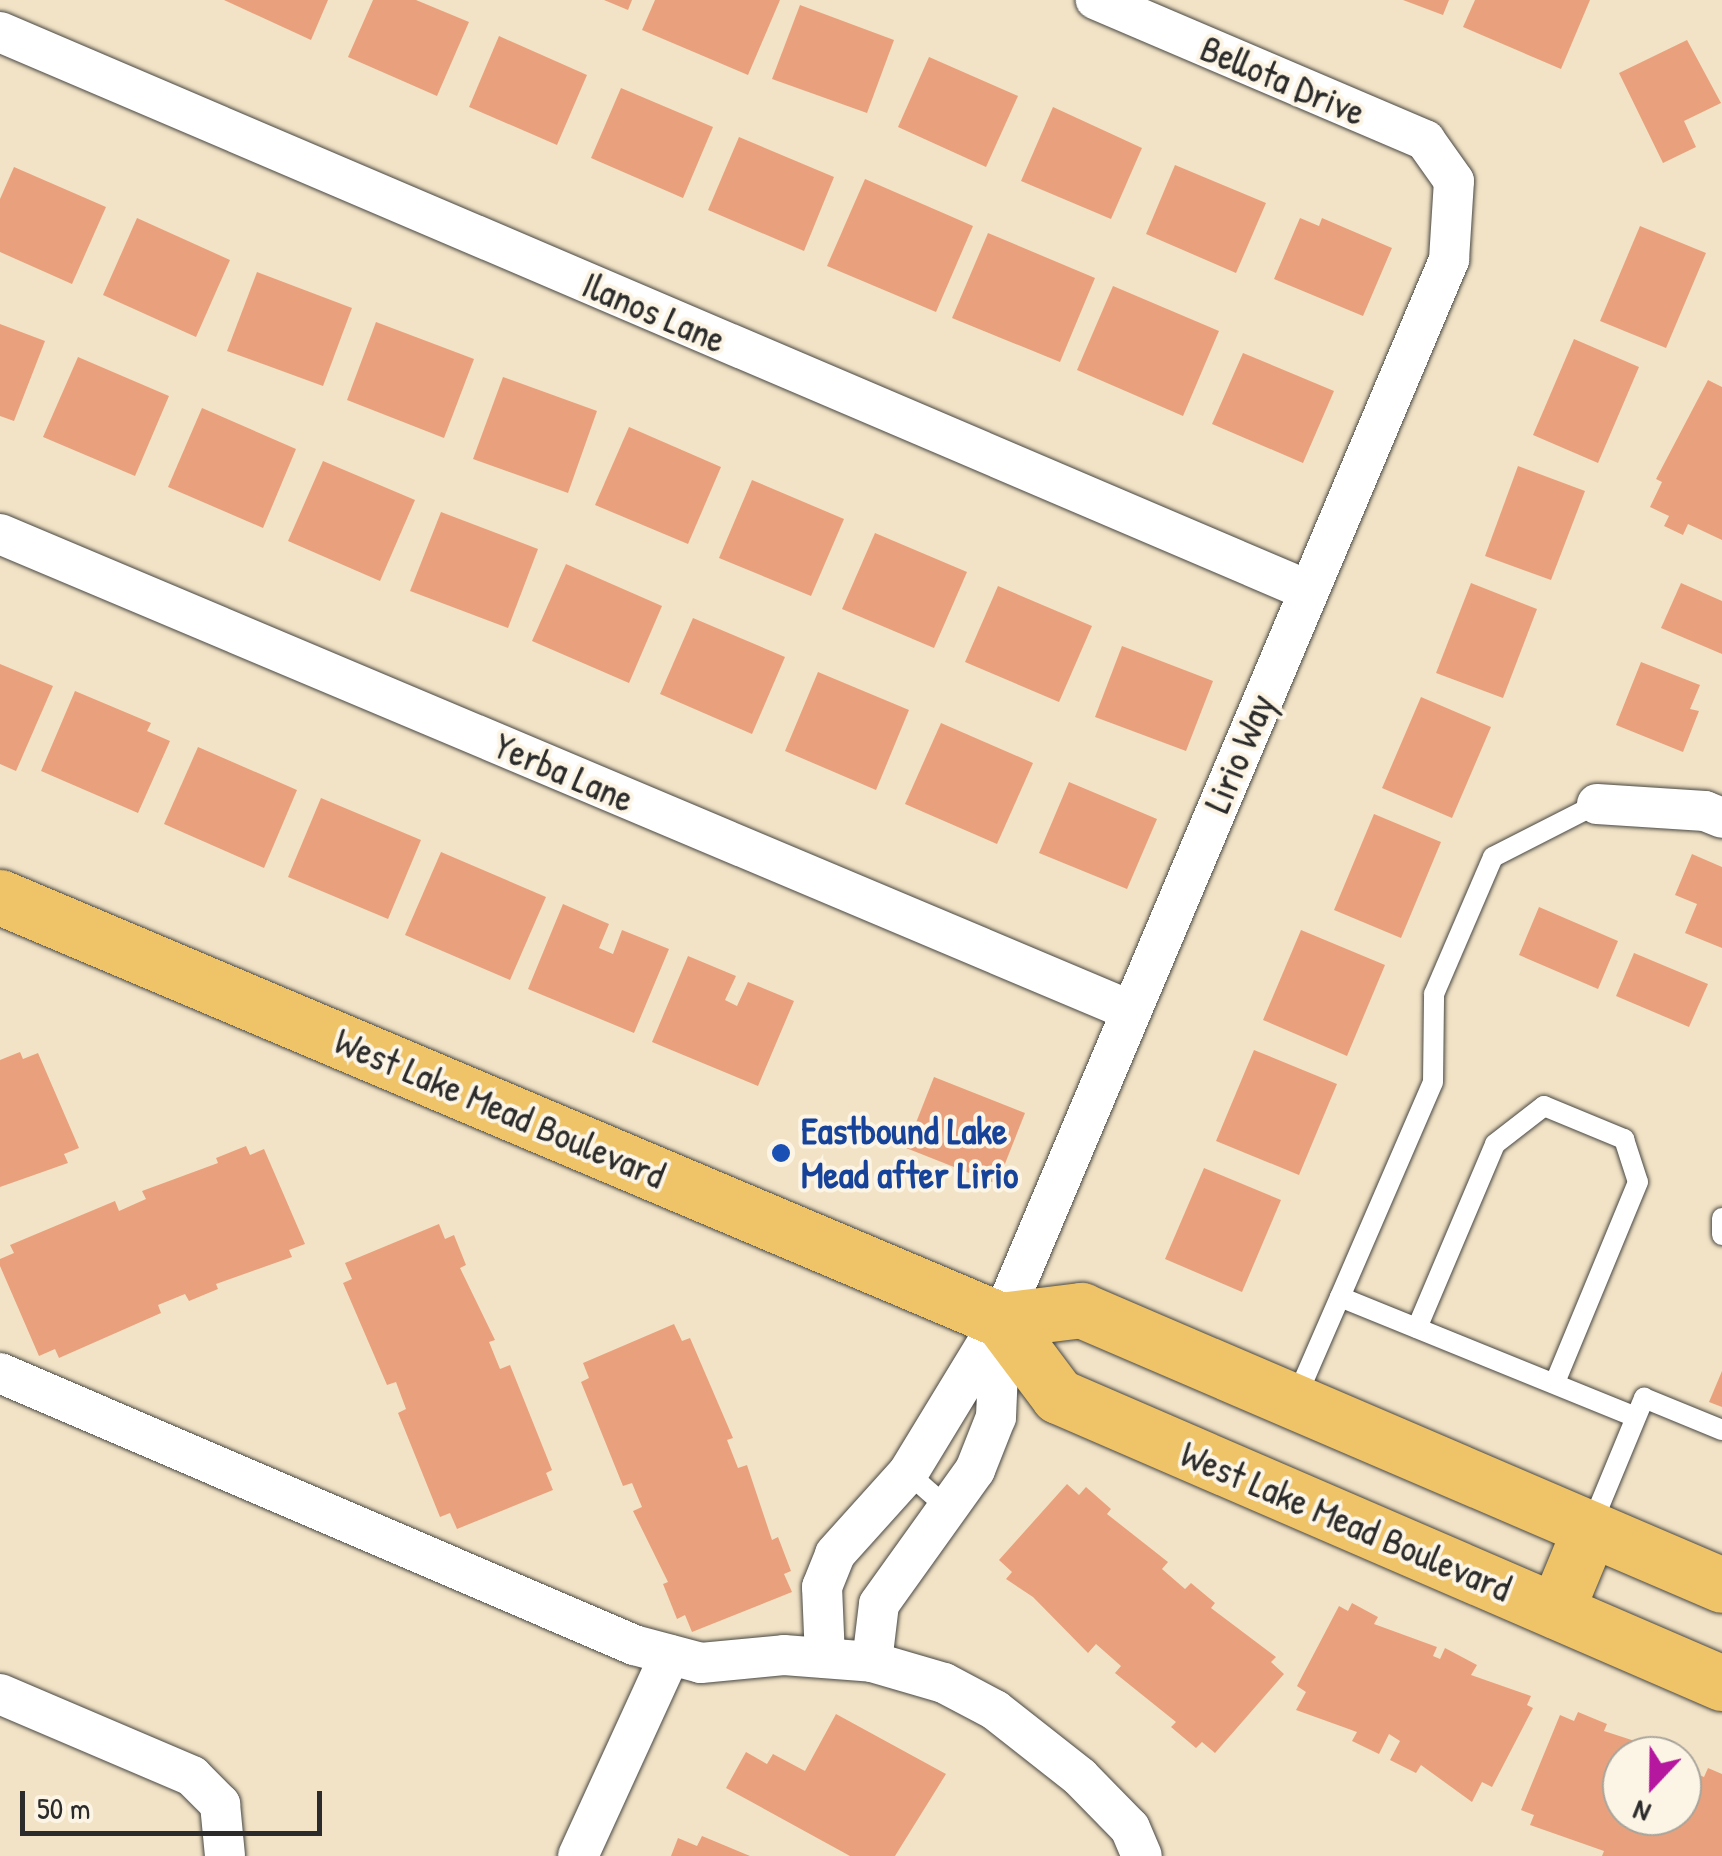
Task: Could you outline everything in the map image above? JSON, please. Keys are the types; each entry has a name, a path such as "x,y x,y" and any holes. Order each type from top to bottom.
{"main road":[{"name":"West Lake Mead Boulevard","path":"0,897 1000,1320 1058,1396 1722,1683"},
{"name":"West Lake Mead Boulevard","path":"1000,1320 1081,1310 1722,1585"},
{"path":"1556,1612 1590,1528"}],"street":[{"name":"Bellota Drive","path":"1096,0 1424,140 1454,181"},
{"name":"Ilanos Lane","path":"0,32 1309,590"},
{"name":"Lirio Way","path":"1000,1320 1449,260 1454,181"},
{"name":"Yerba Lane","path":"0,534 1129,1010"},
{"path":"1597,804 1705,810 1722,818"},
{"path":"825,1658 822,1587 835,1554 908,1473 1000,1320"},
{"path":"872,1662 879,1604 898,1568 950,1508 975,1470 996,1417 1000,1320"},
{"path":"0,1373 634,1646 701,1663 825,1658 872,1662 944,1682 996,1710 1080,1777 1130,1828 1142,1856"},
{"path":"578,1856 670,1655"},
{"path":"0,1694 192,1776 220,1804 226,1856"}],"lane":[{"path":"1295,1401 1432,1082 1434,994 1494,857 1597,804"},
{"path":"1417,1328 1495,1144 1544,1106 1624,1139 1638,1182 1555,1382"},
{"path":"1722,1218 1722,1235"},
{"path":"1340,1297 1634,1417"},
{"path":"1590,1528 1644,1398 1722,1430"},
{"path":"908,1473 950,1508"}],"building":[{"path":"224,0 328,0 311,40"},
{"path":"373,0 416,0 469,22 437,96 348,57"},
{"path":"604,0 632,0 628,10"},
{"path":"655,0 780,0 748,75 642,30"},
{"path":"1403,0 1449,0 1443,15"},
{"path":"1475,0 1590,0 1561,69 1463,27"},
{"path":"800,5 894,40 867,113 772,79"},
{"path":"499,36 587,75 557,145 469,107"},
{"path":"1687,40 1721,103 1684,121 1696,147 1663,163 1619,73"},
{"path":"929,57 1018,96 986,167 898,127"},
{"path":"621,88 713,127 683,198 591,158"},
{"path":"1053,107 1142,148 1111,219 1021,181"},
{"path":"739,137 834,177 804,251 708,210"},
{"path":"1175,165 1266,203 1236,273 1146,234"},
{"path":"14,167 106,207 72,284 0,252 0,199"},
{"path":"865,179 973,226 936,312 827,266"},
{"path":"137,218 230,260 196,337 103,295"},
{"path":"1300,218 1319,226 1322,218 1392,248 1363,316 1274,279"},
{"path":"1640,226 1706,253 1666,348 1600,321"},
{"path":"988,233 1095,278 1060,362 952,318"},
{"path":"257,272 352,308 323,386 227,351"},
{"path":"1113,286 1219,331 1183,416 1077,370"},
{"path":"376,322 474,359 444,438 347,400"},
{"path":"0,324 45,341 14,421 0,416"},
{"path":"1574,339 1639,367 1598,463 1533,435"},
{"path":"1243,353 1334,391 1303,463 1212,424"},
{"path":"78,357 169,396 135,476 43,437"},
{"path":"503,377 597,411 568,493 473,459"},
{"path":"1708,380 1722,387 1722,540 1688,524 1683,535 1664,526 1669,516 1650,507 1662,482 1656,479"},
{"path":"202,408 296,449 263,528 168,487"},
{"path":"629,427 721,467 688,544 595,505"},
{"path":"323,461 415,500 380,581 288,541"},
{"path":"1518,466 1585,491 1551,580 1485,556"},
{"path":"752,480 844,519 811,596 719,558"},
{"path":"441,512 538,549 508,628 410,591"},
{"path":"875,533 967,572 934,648 842,609"},
{"path":"566,564 662,606 629,683 532,641"},
{"path":"1471,583 1537,609 1503,698 1436,673"},
{"path":"1681,583 1722,601 1722,654 1661,628"},
{"path":"998,586 1092,626 1059,702 965,662"},
{"path":"693,618 785,657 752,734 660,694"},
{"path":"1122,646 1213,681 1186,751 1095,717"},
{"path":"1641,662 1700,685 1690,709 1699,711 1683,752 1616,725"},
{"path":"0,664 53,686 16,771 0,764"},
{"path":"818,672 909,710 876,790 785,751"},
{"path":"75,691 151,723 147,731 170,741 138,813 41,771"},
{"path":"1421,697 1491,727 1452,818 1382,788"},
{"path":"941,723 1033,763 997,844 905,804"},
{"path":"198,747 297,790 264,868 164,824"},
{"path":"1069,782 1157,819 1127,889 1039,853"},
{"path":"321,798 421,840 388,919 288,877"},
{"path":"1374,814 1441,842 1401,938 1334,910"},
{"path":"441,852 546,897 510,980 405,935"},
{"path":"1692,854 1722,867 1722,948 1685,933 1697,904 1675,895"},
{"path":"563,904 609,924 599,948 613,954 622,930 669,949 634,1033 528,989"},
{"path":"1539,907 1618,941 1598,989 1519,955"},
{"path":"1301,930 1385,965 1347,1056 1263,1020"},
{"path":"1634,953 1708,984 1689,1027 1616,996"},
{"path":"688,956 736,976 725,1000 737,1006 748,982 794,1001 758,1086 652,1042"},
{"path":"1254,1050 1337,1084 1299,1175 1216,1141"},
{"path":"20,1052 23,1059 38,1053 79,1148 64,1154 68,1163 0,1187 0,1060"},
{"path":"934,1077 1025,1113 997,1184 906,1148"},
{"path":"246,1146 250,1155 264,1149 305,1244 289,1250 292,1257 216,1284 218,1289 189,1301 185,1294 158,1305 161,1313 59,1358 55,1349 39,1356 0,1266 0,1259 14,1253 10,1245 115,1201 119,1211 146,1199 142,1191 218,1163 216,1158"},
{"path":"1204,1168 1281,1200 1242,1292 1165,1259"},
{"path":"439,1224 445,1239 454,1235 466,1265 460,1268 495,1340 489,1342 500,1369 510,1365 552,1470 546,1473 553,1490 457,1529 450,1513 440,1517 398,1413 406,1409 396,1382 387,1385 343,1283 352,1279 345,1263"},
{"path":"674,1324 682,1341 690,1338 733,1438 727,1440 738,1468 747,1465 772,1540 778,1537 791,1571 784,1574 792,1592 692,1632 685,1615 677,1619 663,1584 668,1582 633,1511 642,1507 632,1483 623,1486 581,1382 589,1378 583,1363"},
{"path":"1722,1371 1722,1407 1709,1402"},
{"path":"1067,1484 1079,1495 1086,1487 1111,1509 1107,1514 1168,1562 1162,1569 1185,1589 1191,1583 1215,1603 1211,1608 1276,1657 1271,1662 1284,1674 1215,1753 1202,1742 1196,1748 1171,1727 1176,1722 1115,1673 1121,1666 1096,1644 1088,1653 1033,1597 1006,1579 1012,1572 999,1560"},
{"path":"1352,1603 1378,1617 1374,1624 1437,1647 1433,1656 1440,1659 1445,1648 1477,1665 1471,1675 1531,1696 1527,1705 1533,1708 1492,1787 1482,1782 1472,1802 1421,1765 1416,1773 1390,1760 1400,1741 1389,1734 1379,1754 1352,1741 1357,1732 1296,1710 1306,1692 1297,1686 1339,1606 1348,1611"},
{"path":"1578,1712 1607,1724 1604,1731 1619,1736 1602,1736 1602,1836 1702,1836 1702,1776 1708,1768 1722,1774 1722,1856 1602,1856 1604,1851 1530,1825 1534,1815 1521,1810 1560,1715 1574,1721"},
{"path":"836,1714 946,1774 895,1856 850,1856 726,1788 746,1752 767,1764 773,1754 805,1771"},
{"path":"702,1836 750,1856 671,1856 678,1838 697,1846"}],"place":[{"name":"Eastbound Lake Mead after Lirio","path":"781,1153"}]}
